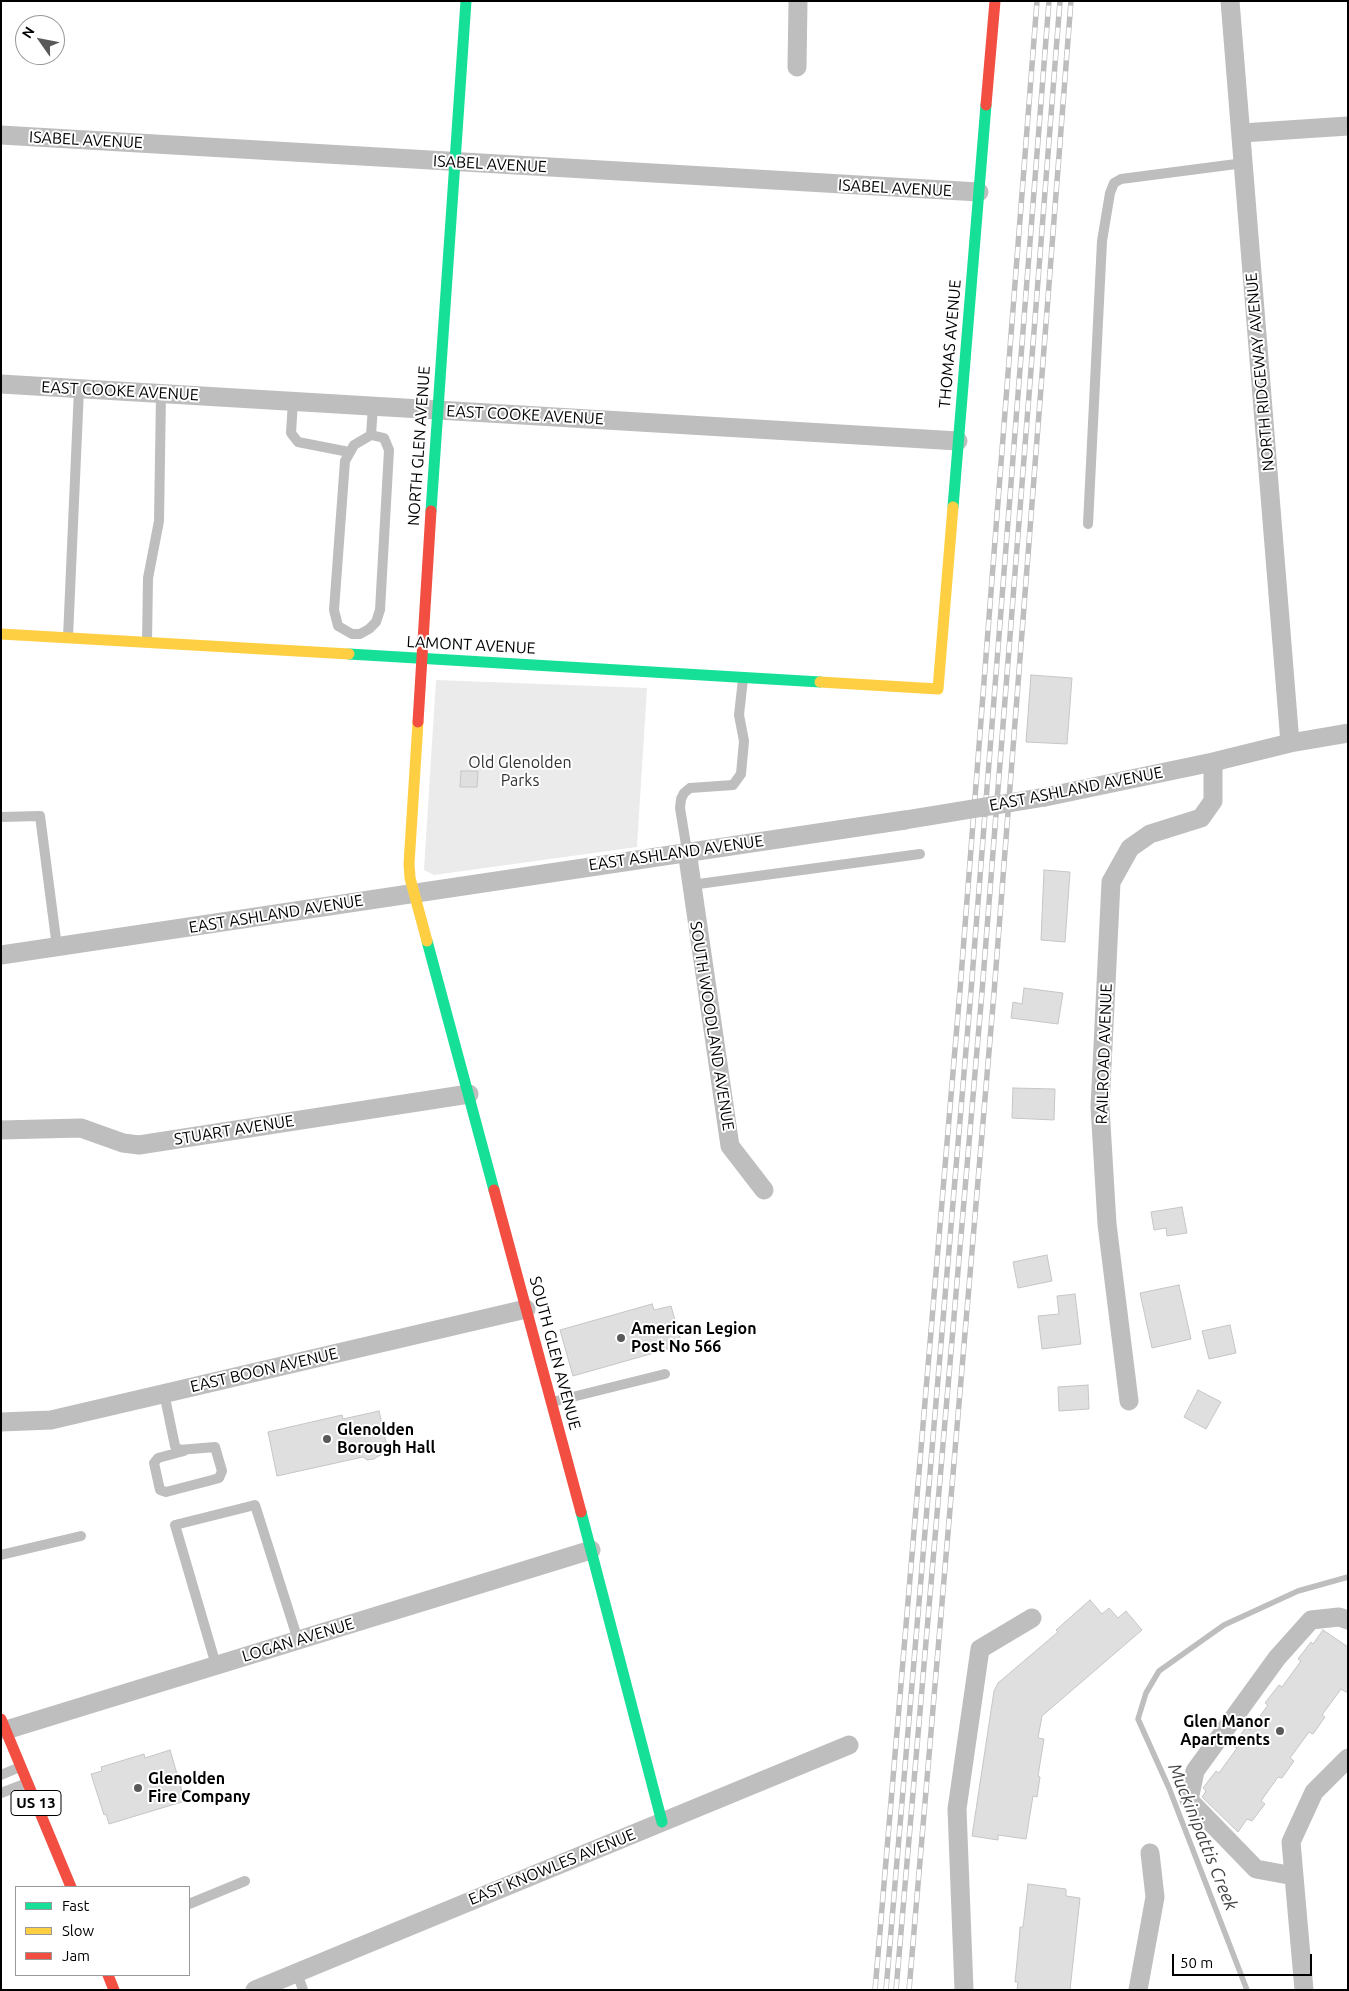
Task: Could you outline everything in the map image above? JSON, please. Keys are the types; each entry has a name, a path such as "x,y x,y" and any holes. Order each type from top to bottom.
{"street":[{"name":"NORTH GLEN AVENUE","path":"413,893 408,864 437,410 466,1"},
{"path":"797,67 798,1"},
{"name":"THOMAS AVENUE","path":"938,689 995,1"},
{"name":"NORTH RIDGEWAY AVENUE","path":"1230,1 1290,743"},
{"path":"1242,133 1348,126"},
{"name":"ISABEL AVENUE","path":"1,135 979,192"},
{"name":"EAST COOKE AVENUE","path":"1,384 958,441"},
{"name":"LAMONT AVENUE","path":"1,634 938,689"},
{"name":"EAST ASHLAND AVENUE","path":"1,955 687,851 905,820 1045,797 1348,732"},
{"name":"RAILROAD AVENUE","path":"1129,1401 1107,1224 1100,1106 1111,882 1130,848 1150,834 1202,818 1213,801 1213,762"},
{"name":"SOUTH WOODLAND AVENUE","path":"687,851 730,1146 764,1190"},
{"name":"SOUTH GLEN AVENUE","path":"413,893 469,1094 662,1822"},
{"name":"STUART AVENUE","path":"1,1130 81,1128 123,1143 139,1145 469,1094"},
{"name":"EAST BOON AVENUE","path":"1,1422 51,1420 526,1309"},
{"name":"LOGAN AVENUE","path":"3,1724 216,1665 591,1550"},
{"path":"1294,1876 1256,1869 1189,1800 1195,1771 1277,1658 1310,1620 1339,1617 1348,1620"},
{"path":"964,1990 957,1809 980,1649 1032,1618"},
{"name":"US 13","path":"3,1724 71,1886"},
{"name":"EAST KNOWLES AVENUE","path":"255,1990 300,1981 662,1822 849,1745"},
{"path":"1304,1990 1291,1842 1314,1792 1348,1758"},
{"path":"1138,1990 1155,1897 1150,1852"},
{"path":"108,1976 114,1990"}],"lane":[{"path":"1088,524 1102,241 1110,193 1114,184 1120,179 1244,164"},
{"path":"68,638 79,389"},
{"path":"147,643 148,578 159,521 161,394"},
{"path":"293,401 291,433 298,442 349,452"},
{"path":"371,435 373,406"},
{"path":"371,435 384,438 389,450 380,610 376,622 369,629 360,634 352,634 338,626 334,610 345,461 349,452 362,438 371,435"},
{"path":"350,655 352,634"},
{"path":"687,851 680,808 684,793 690,788 732,785 740,774 744,742 739,715 743,678"},
{"path":"1,817 40,816 57,947"},
{"path":"691,885 920,854"},
{"path":"551,1402 665,1374"},
{"path":"164,1393 175,1446 179,1450 184,1451 214,1447 222,1471 219,1478 166,1492 160,1490 154,1463 158,1458 184,1451"},
{"path":"216,1665 175,1525 255,1505 298,1640"},
{"path":"1,1555 81,1536"},
{"path":"1,1775 21,1767"},
{"path":"1,1793 28,1783"},
{"path":"190,1904 245,1880"}],"green space":[{"name":"Old Glenolden Parks","path":"436,680 647,688 637,847 434,875 424,870"}],"building":[{"path":"1031,675 1072,678 1067,744 1026,742"},
{"path":"461,771 478,771 477,787 460,787"},
{"path":"1044,870 1070,872 1065,942 1041,940"},
{"path":"1024,988 1063,993 1058,1024 1011,1018 1013,1002 1022,1004"},
{"path":"1013,1088 1055,1089 1054,1120 1012,1118"},
{"path":"1182,1207 1187,1233 1167,1236 1166,1228 1154,1230 1151,1212"},
{"path":"1047,1255 1052,1281 1018,1288 1013,1262"},
{"path":"1179,1285 1191,1339 1152,1348 1140,1293"},
{"path":"1075,1294 1081,1344 1042,1349 1038,1316 1059,1314 1057,1296"},
{"name":"American Legion Post No 566","path":"652,1304 654,1310 671,1306 682,1345 573,1376 560,1330"},
{"path":"1230,1325 1236,1353 1209,1359 1202,1331"},
{"path":"1088,1385 1089,1409 1059,1411 1058,1387"},
{"path":"1198,1390 1221,1402 1206,1429 1184,1417"},
{"name":"Glenolden Borough Hall","path":"379,1411 387,1446 382,1454 374,1459 367,1460 363,1457 277,1476 268,1432 342,1415 343,1419"},
{"path":"1090,1600 1102,1614 1109,1608 1118,1618 1126,1611 1142,1630 1042,1716 1038,1738 1044,1739 1038,1776 1040,1777 1037,1797 1033,1796 1026,1839 998,1835 998,1840 972,1836 994,1691 998,1683 1058,1632 1056,1630"},
{"name":"Glen Manor Apartments","path":"1323,1630 1348,1647 1348,1693 1341,1689 1322,1715 1325,1717 1313,1734 1309,1732 1290,1758 1294,1761 1282,1778 1278,1777 1261,1801 1265,1804 1252,1821 1247,1819 1238,1832 1202,1797 1206,1791 1203,1788 1216,1771 1219,1773 1237,1748 1233,1746 1246,1727 1250,1730 1268,1705 1265,1703 1279,1685 1282,1687 1301,1661 1298,1659 1311,1642 1313,1644"},
{"name":"Glenolden Fire Company","path":"170,1750 185,1801 109,1824 106,1814 104,1815 91,1774 102,1771 101,1767 144,1754 145,1758"},
{"path":"1028,1884 1066,1889 1066,1896 1080,1898 1070,1990 1017,1990 1018,1982 1015,1982 1020,1927 1023,1927"}],"waterway":[{"name":"Muckinipattis Creek","path":"1247,1990 1169,1788 1138,1719 1146,1693 1159,1671 1224,1625 1298,1591 1348,1577"}],"railway":[{"path":"875,1990 960,990 1037,1"},
{"path":"886,1990 971,991 1049,1"},
{"path":"896,1990 982,992 1060,1"},
{"path":"909,1990 994,993 1071,1"}],"traffic: fast":[{"path":"431,511 466,1"},
{"path":"953,507 986,105"},
{"path":"349,654 820,682"},
{"path":"427,941 494,1190"},
{"path":"581,1512 662,1822"}],"traffic: slow":[{"path":"820,682 938,689 953,507"},
{"path":"1,634 349,654"},
{"path":"418,722 409,864 410,878 427,941"}],"traffic: jam":[{"path":"986,105 995,1"},
{"path":"418,722 431,511"},
{"path":"494,1190 581,1512"},
{"path":"1,1719 71,1886"},
{"path":"108,1976 114,1990"}],"place":[{"name":"American Legion Post No 566","path":"621,1338"},
{"name":"Glenolden Borough Hall","path":"327,1439"},
{"name":"Glen Manor Apartments","path":"1280,1731"},
{"name":"Glenolden Fire Company","path":"138,1788"}]}
